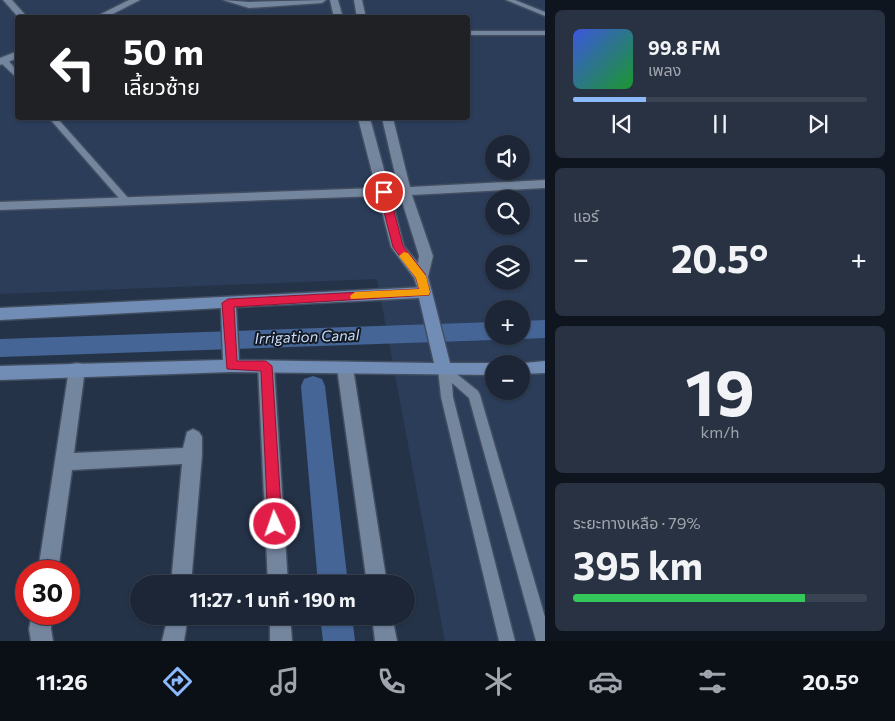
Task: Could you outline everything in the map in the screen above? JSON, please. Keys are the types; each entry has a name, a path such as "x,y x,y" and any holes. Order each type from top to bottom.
{"street":[{"path":"7,0 21,15"},
{"path":"104,15 136,0"},
{"path":"227,0 249,5 322,0"},
{"path":"334,0 338,15"},
{"path":"358,0 361,15"},
{"path":"2,62 15,56"},
{"path":"365,120 398,247 421,276 443,363"},
{"path":"388,120 406,191 426,256 421,276"},
{"path":"0,206 545,184"},
{"path":"0,314 228,310 425,292"},
{"path":"228,310 231,360"},
{"path":"0,373 231,360 266,366 345,368 443,363 485,368"},
{"path":"266,366 278,575"},
{"path":"345,368 376,575"},
{"path":"530,368 545,368"},
{"path":"50,560 77,370"},
{"path":"64,462 193,446 182,575"},
{"path":"41,625 42,641"},
{"path":"173,641 176,625"},
{"path":"280,625 281,641"},
{"path":"383,625 386,641"}],"lane":[{"path":"509,0 545,14"},
{"path":"470,33 545,33"},
{"path":"2,62 15,74"},
{"path":"55,120 126,202"},
{"path":"443,363 447,397 507,641"},
{"path":"443,363 474,395 544,641"}],"shaded area":[{"path":"0,0 545,0 545,641 445,641 377,279 0,294"}],"waterway":[{"name":"Irrigation Canal","path":"530,330 545,329"},
{"name":"Irrigation Canal","path":"0,348 485,331"},
{"path":"313,386 332,575"},
{"path":"337,625 339,641"}],"slow traffic":[{"path":"355,296 425,292 421,276 404,256"}],"route":[{"path":"275,524 266,366 231,366 228,303 425,292 421,276 398,247 384,192"}]}
